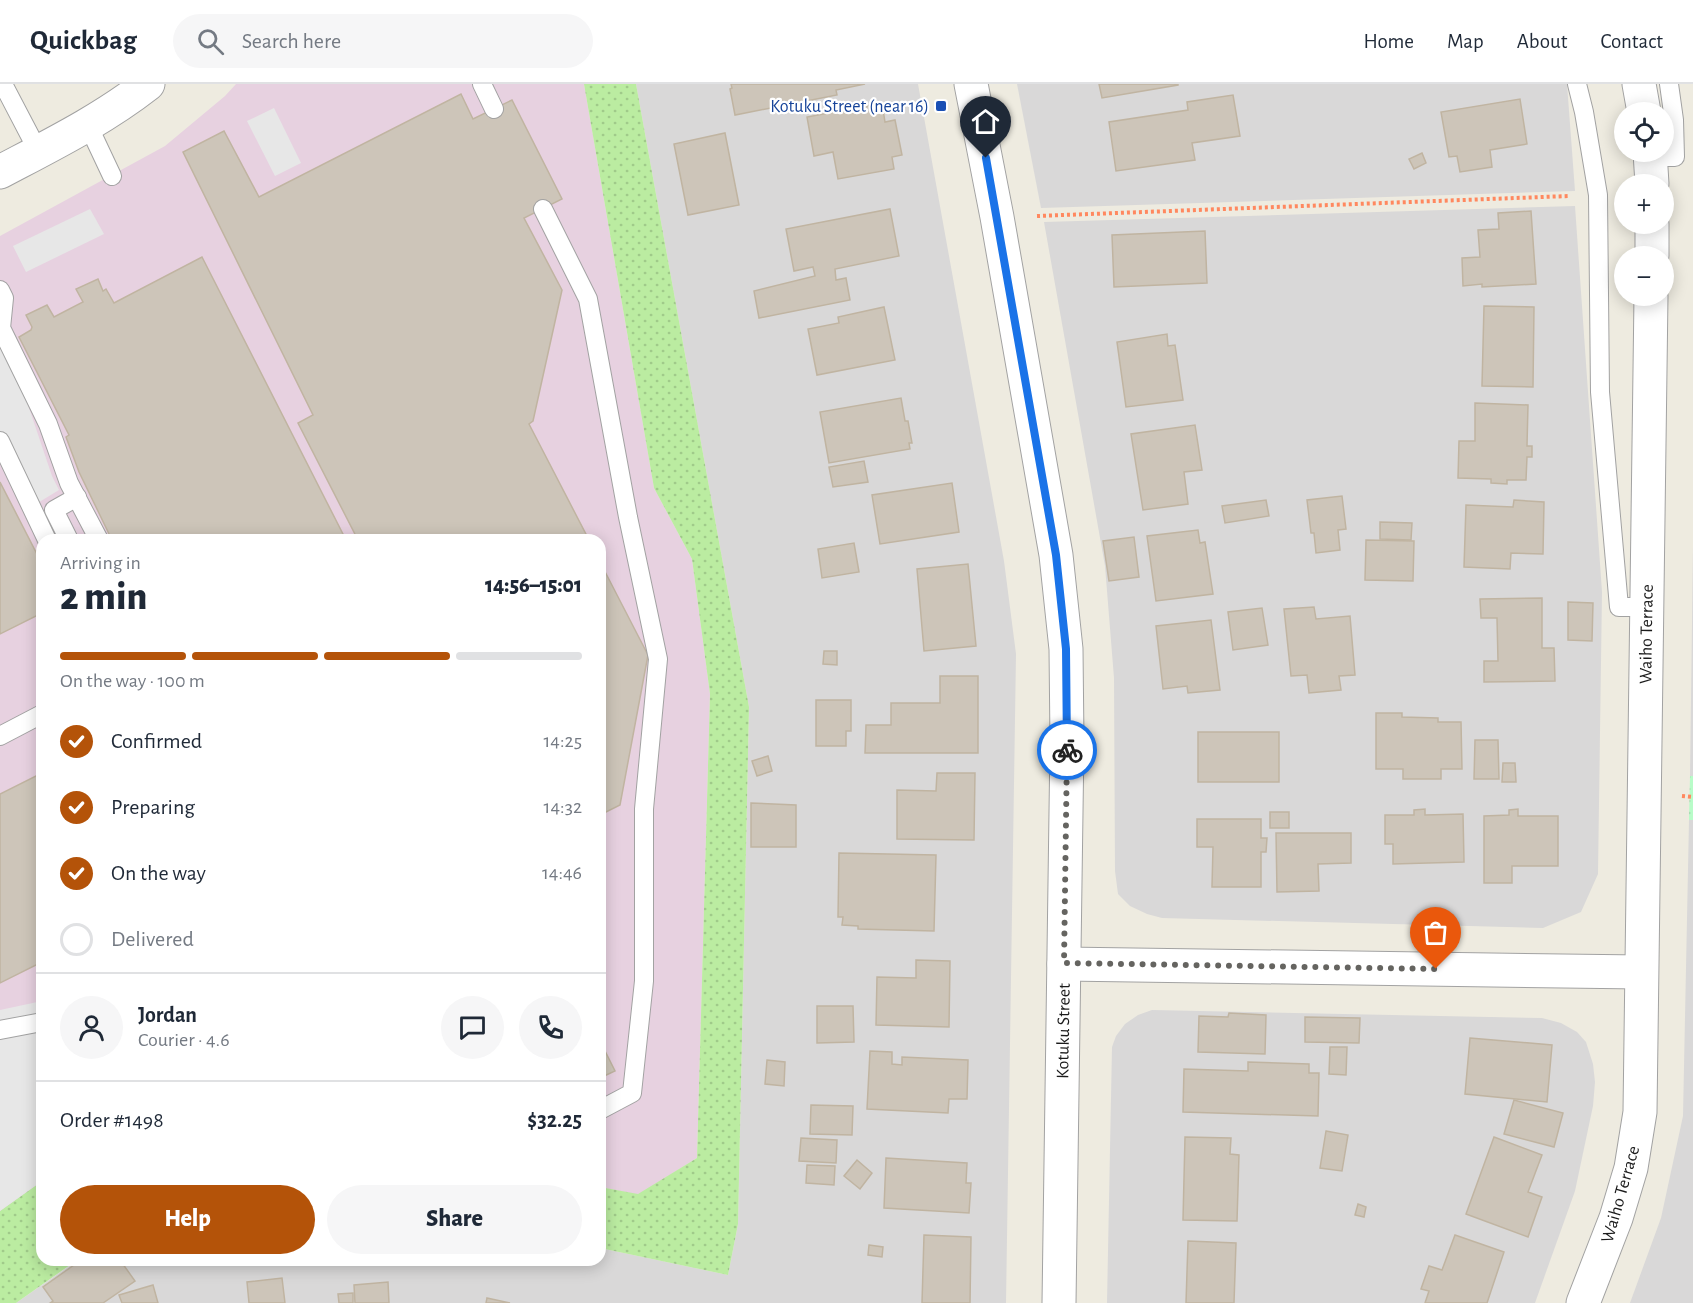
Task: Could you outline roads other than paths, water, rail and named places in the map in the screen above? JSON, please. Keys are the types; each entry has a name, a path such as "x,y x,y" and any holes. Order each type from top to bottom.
{"street":[{"path":"0,172 88,125 148,84"},
{"name":"Kotuku Street","path":"971,84 999,229 1056,555 1064,637 1067,742 1059,1303"},
{"path":"1639,84 1642,102"},
{"name":"Waiho Terrace","path":"1582,1303 1616,1218 1636,1145 1640,1112 1651,306"},
{"path":"1064,963 1641,972"}],"lane":[{"path":"3,84 38,151"},
{"path":"482,84 494,109"},
{"path":"1577,84 1598,195 1600,392 1619,607 1646,607"},
{"path":"1651,164 1675,157 1674,120 1669,84"},
{"path":"88,125 112,176"},
{"path":"543,209 588,299 628,517 658,659 644,809 644,981 632,1093 606,1107"},
{"path":"0,290 4,298 1,328 48,424 69,483 96,534"},
{"path":"0,441 44,534"},
{"path":"66,534 54,510 76,497"},
{"path":"0,736 36,717"},
{"path":"0,1030 36,1023"}],"place":[{"name":"Kotuku Street (near 16)","path":"941,106"}]}
